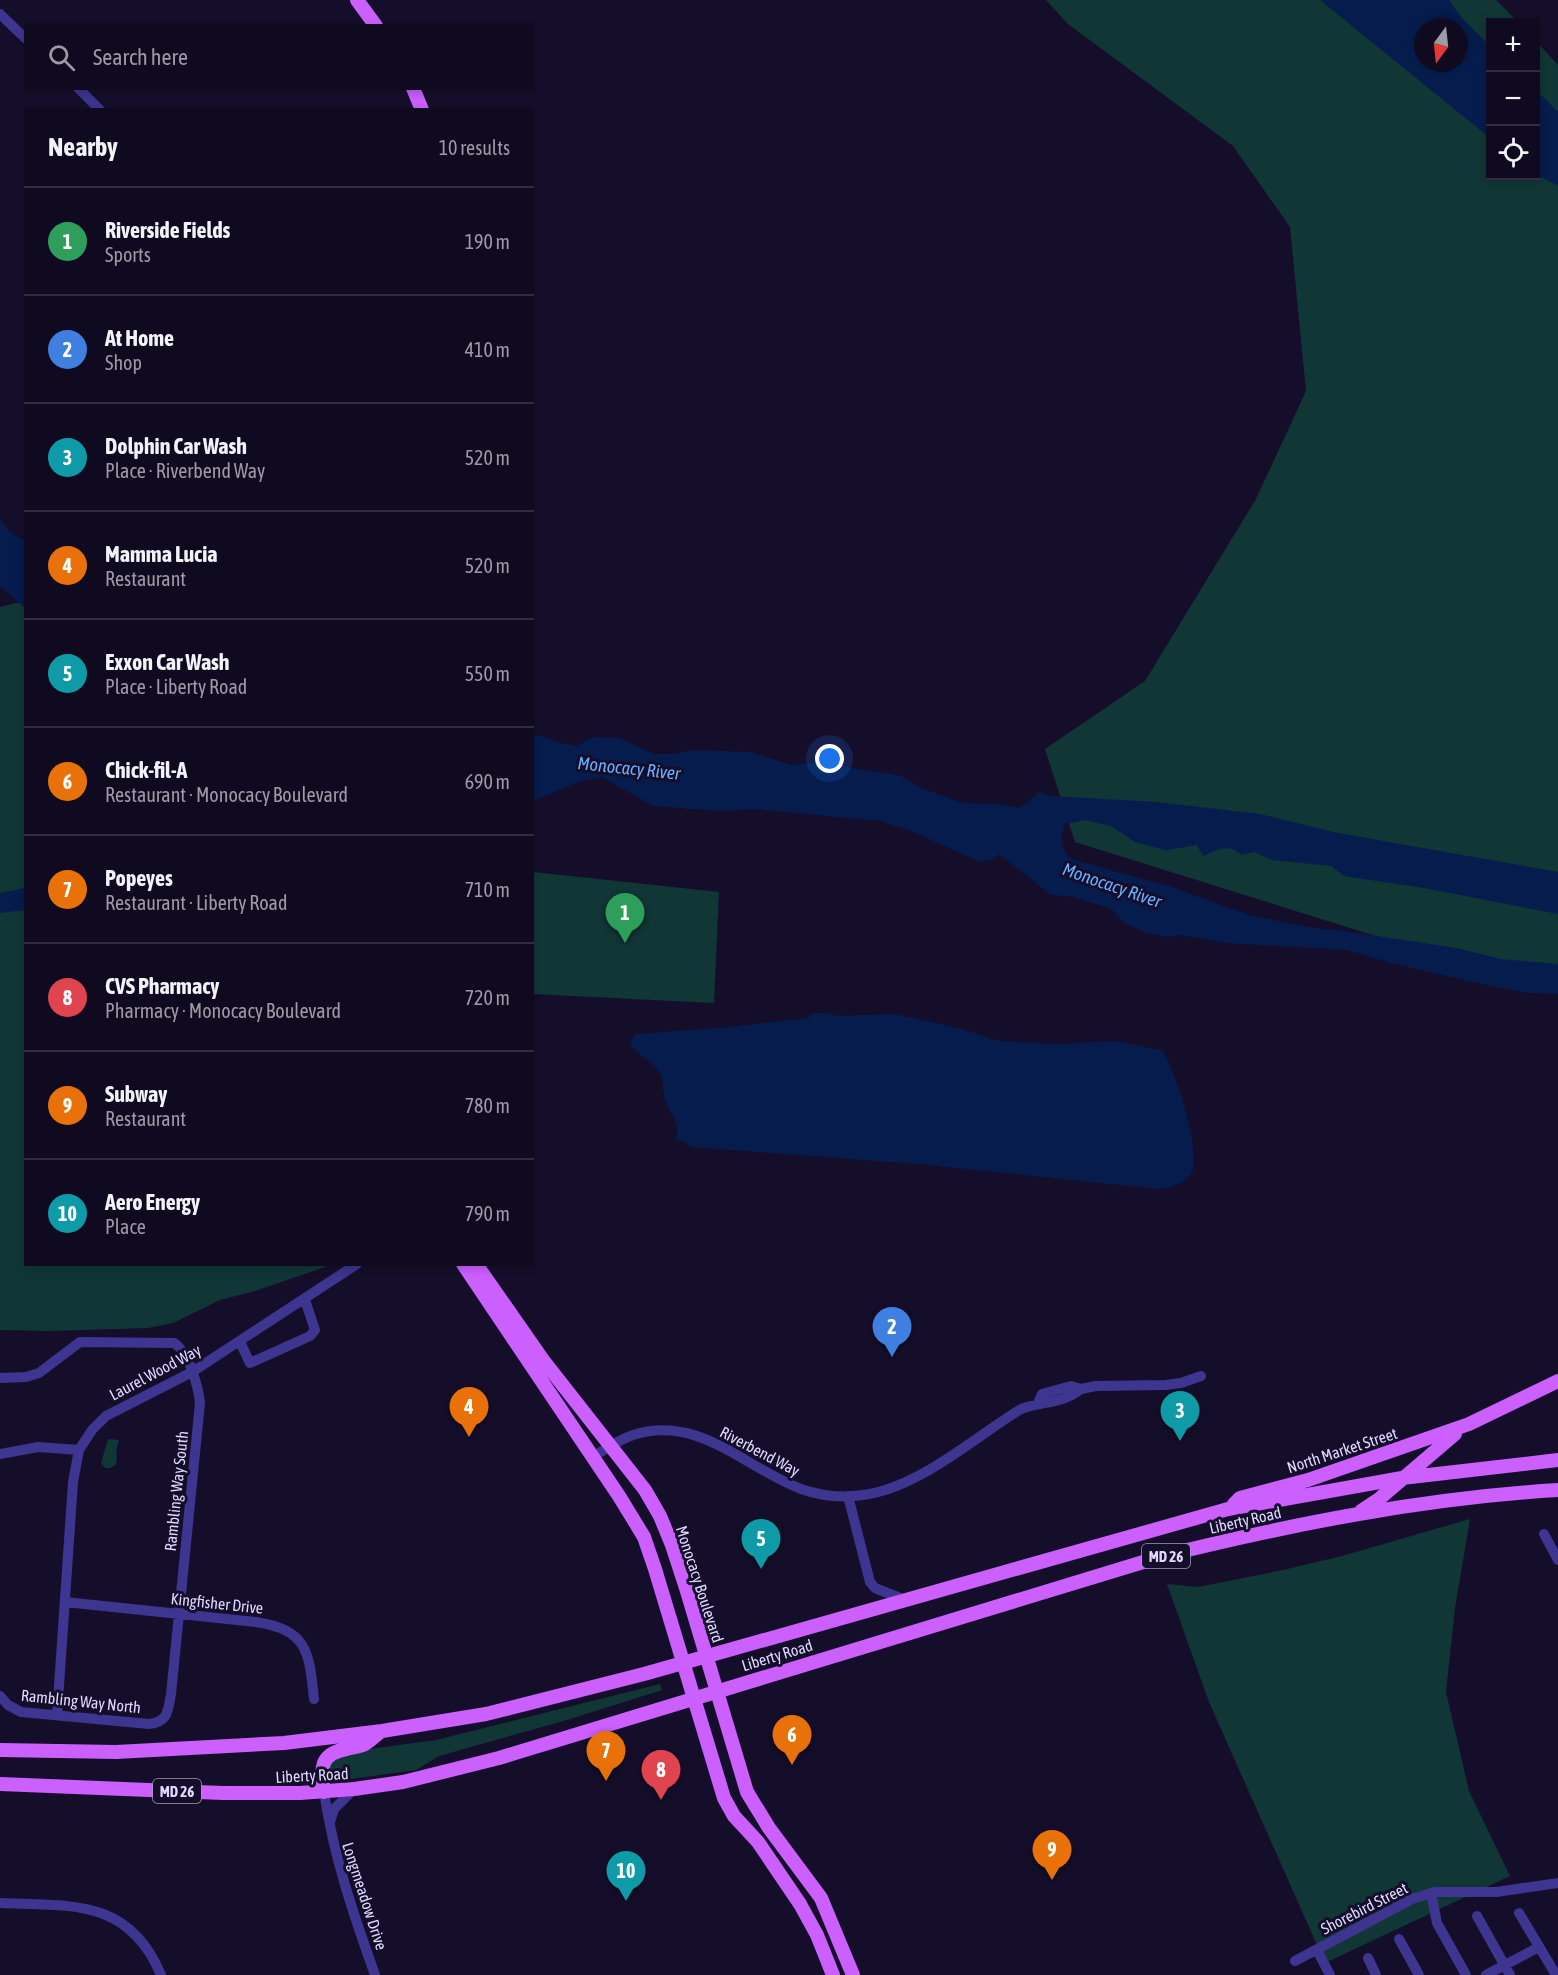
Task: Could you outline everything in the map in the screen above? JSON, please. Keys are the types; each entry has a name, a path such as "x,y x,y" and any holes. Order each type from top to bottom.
{"main road":[{"path":"357,0 375,24"},
{"path":"414,90 421,108"},
{"path":"464,1266 593,1456 644,1537 724,1797 734,1816 758,1842 800,1904 817,1935 833,1975"},
{"name":"Monocacy Boulevard","path":"477,1266 543,1360 645,1490 667,1530 747,1792 769,1828 821,1899 853,1975"},
{"name":"North Market Street","path":"1228,1509 1240,1498 1308,1480 1469,1424 1558,1381"},
{"name":"North Market Street","path":"1357,1513 1379,1499 1450,1437 1469,1424"},
{"name":"Liberty Road","path":"0,1750 80,1752 284,1743 462,1718 523,1706 683,1664 1228,1509 1402,1478 1558,1460"},
{"name":"Liberty Road","path":"0,1784 223,1793 324,1792 403,1782 463,1768 1153,1559 1357,1513 1558,1490"},
{"path":"324,1792 322,1767 324,1760 339,1750 363,1745 382,1731"}],"street":[{"path":"0,14 24,37"},
{"path":"80,90 98,108"},
{"name":"Laurel Wood Way","path":"57,1715 73,1482 79,1450 106,1416 192,1372 354,1266"},
{"path":"240,1342 250,1363 310,1336 315,1330 305,1300"},
{"name":"Rambling Way South","path":"0,1378 26,1377 39,1373 80,1342 174,1343 181,1349 192,1372 200,1403 179,1613"},
{"name":"Riverbend Way","path":"593,1456 630,1436 667,1431 693,1435 724,1446 780,1480 799,1488 830,1496 875,1493 896,1488 919,1476 1021,1409 1038,1402 1045,1404 1072,1396 1081,1389 1166,1385 1201,1376"},
{"path":"0,1454 38,1447 79,1450"},
{"path":"848,1496 870,1582 875,1588 905,1600"},
{"path":"1544,1534 1558,1560"},
{"name":"Kingfisher Drive","path":"65,1602 256,1622 285,1629 303,1645 308,1655 314,1699"},
{"name":"Rambling Way North","path":"0,1696 15,1710 148,1724 159,1723 167,1714 169,1706 179,1613"},
{"name":"Longmeadow Drive","path":"329,1826 334,1809 354,1789"},
{"name":"Longmeadow Drive","path":"324,1792 329,1826 343,1883 375,1975"},
{"name":"Shorebird Street","path":"1295,1961 1412,1899 1431,1893 1496,1892 1558,1883"},
{"path":"1431,1893 1437,1923 1466,1975"},
{"path":"0,1904 84,1908 99,1912 131,1929 143,1941 154,1957 161,1975"},
{"path":"1519,1913 1556,1975"},
{"path":"1478,1916 1508,1970"},
{"path":"1399,1939 1419,1975"},
{"path":"1486,1975 1508,1970 1539,1947"},
{"path":"1317,1950 1330,1975"},
{"path":"1368,1958 1376,1975"}],"green space":[{"path":"1046,0 1496,0 1514,18 1486,18 1486,180 1540,180 1540,45 1558,65 1558,993 1075,842 1045,749 1145,681 1256,499 1306,391 1290,227 1233,146 1068,24"},
{"path":"24,601 24,1266 327,1266 255,1291 220,1300 173,1323 148,1328 0,1330 0,607"},
{"path":"534,872 719,892 714,1003 534,994"},
{"path":"108,1439 119,1440 116,1465 105,1468 101,1463"},
{"path":"1470,1519 1455,1608 1446,1692 1469,1791 1510,1876 1325,1963 1209,1702 1167,1584 1198,1587 1283,1570 1342,1556"},
{"path":"660,1684 662,1690 567,1720 439,1756 416,1770 343,1780 330,1780 328,1775 332,1758 348,1752 436,1740"}],"water":[{"path":"1320,0 1449,0 1462,18 1414,18 1414,72 1468,72 1468,24 1486,42 1486,135"},
{"path":"1540,94 1558,112 1558,186 1540,176"},
{"path":"0,520 11,533 24,540 24,607 0,586"},
{"name":"Monocacy River","path":"534,734 577,746 592,737 620,738 654,754 674,754 692,750 749,752 792,765 830,761 851,768 899,775 923,789 963,803 999,804 1020,808 1040,792 1051,796 1156,802 1260,814 1338,833 1558,872 1558,914 1424,888 1344,876 1331,866 1272,860 1254,852 1242,855 1232,849 1223,848 1203,856 1197,845 1166,850 1135,842 1111,826 1085,820 1065,824 1062,835 1063,847 1071,859 1172,887 1249,915 1319,929 1456,948 1501,959 1558,964 1558,994 1529,993 1486,985 1395,964 1347,950 1225,943 1182,935 1166,937 1144,932 1124,923 1112,909 1068,896 1051,895 999,854 993,859 980,862 909,830 880,821 754,809 722,811 653,806 602,777 580,781 534,800"},
{"path":"24,888 24,910 0,913 0,893"},
{"path":"812,1013 828,1013 836,1016 895,1014 962,1029 998,1041 1059,1044 1114,1041 1162,1050 1174,1074 1190,1127 1193,1144 1193,1170 1188,1178 1179,1184 1159,1189 918,1164 690,1147 687,1143 676,1140 677,1127 664,1096 660,1072 630,1043 635,1034 720,1028 809,1018"}],"place":[{"name":"Riverside Fields","path":"625,943"},
{"name":"At Home","path":"892,1357"},
{"name":"Mamma Lucia","path":"469,1437"},
{"name":"Dolphin Car Wash","path":"1180,1441"},
{"name":"Exxon Car Wash","path":"761,1569"},
{"name":"Chick-fil-A","path":"792,1765"},
{"name":"Popeyes","path":"606,1781"},
{"name":"CVS Pharmacy","path":"661,1800"},
{"name":"Subway","path":"1052,1880"},
{"name":"Aero Energy","path":"626,1901"}]}
